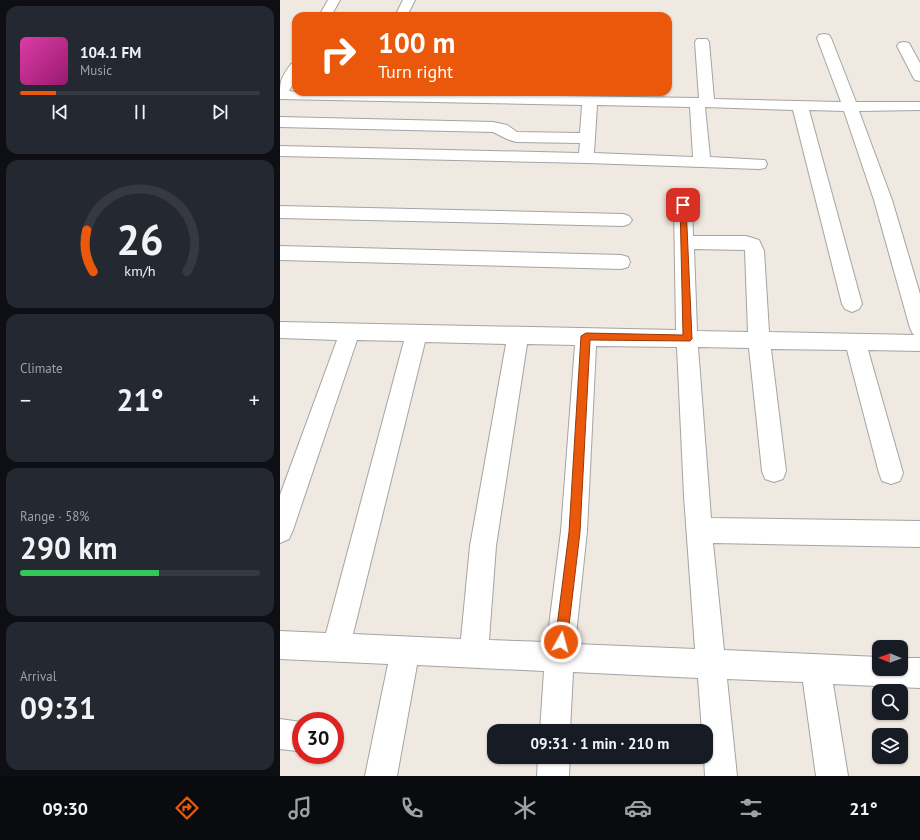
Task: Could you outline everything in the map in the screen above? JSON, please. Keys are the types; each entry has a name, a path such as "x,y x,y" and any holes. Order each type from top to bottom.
{"street":[{"path":"327,12 334,0"},
{"path":"403,12 408,0"},
{"path":"824,38 883,200 920,328"},
{"path":"702,42 702,162"},
{"path":"904,46 920,77"},
{"path":"280,94 292,74"},
{"path":"280,94 292,94"},
{"path":"436,96 458,98 478,96"},
{"path":"538,96 590,100 642,97 702,102 800,106 917,106 920,122"},
{"path":"444,154 450,125 458,98"},
{"path":"587,158 590,100"},
{"path":"800,106 852,304"},
{"path":"280,122 450,125 500,128 516,137 588,138"},
{"path":"280,151 444,154 759,164"},
{"path":"683,205 687,339 699,530 721,776"},
{"path":"280,212 623,220"},
{"path":"685,242 738,242 752,245 755,251 759,340 774,471"},
{"path":"280,253 622,262"},
{"path":"280,330 920,343"},
{"path":"280,530 350,331"},
{"path":"336,647 417,332"},
{"path":"474,654 483,546 518,336"},
{"path":"555,724 559,657 574,532 586,336"},
{"path":"855,342 891,473"},
{"path":"699,530 920,534"},
{"path":"280,645 920,673"},
{"path":"381,776 405,650"},
{"path":"816,668 832,776"},
{"path":"553,776 554,764"}],"route":[{"path":"561,642 574,532 586,336 687,339 683,205"}]}
